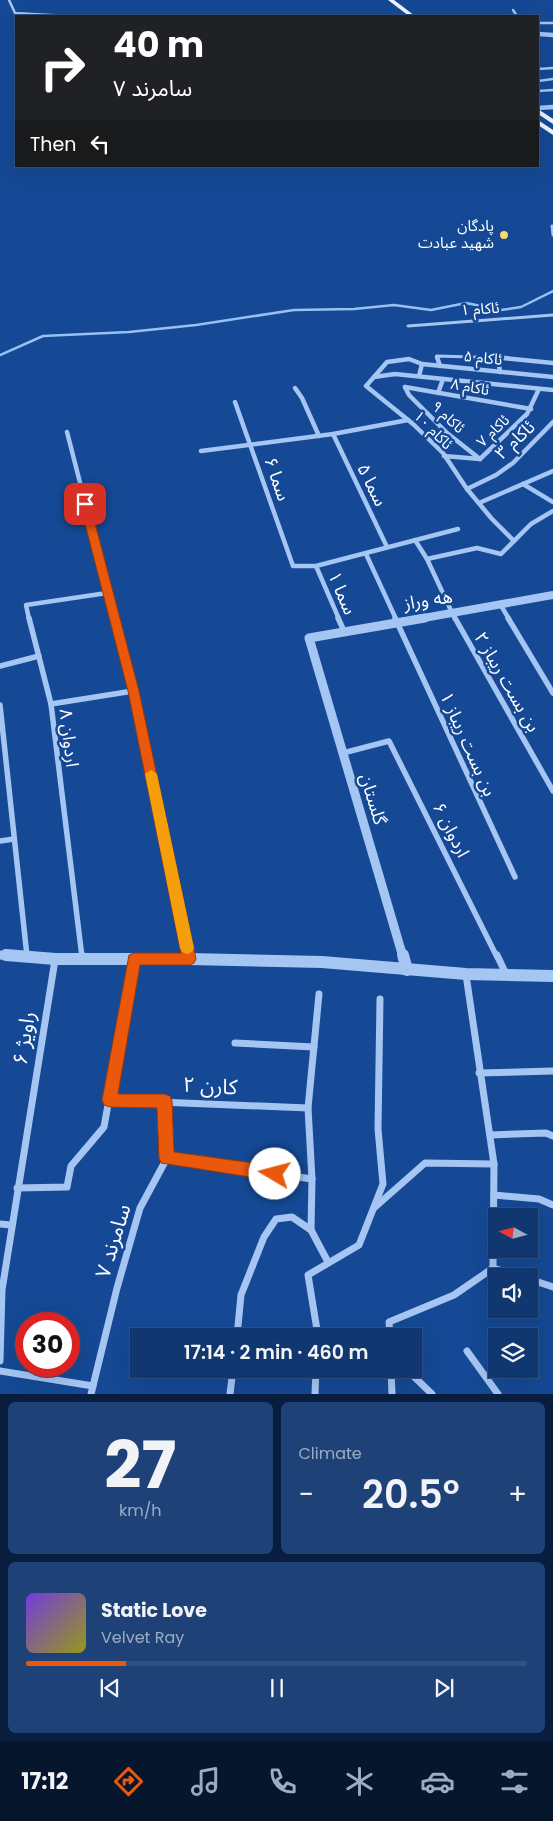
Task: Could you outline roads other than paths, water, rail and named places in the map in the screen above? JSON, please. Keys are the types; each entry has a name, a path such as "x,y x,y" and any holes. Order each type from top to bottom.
{"main road":[{"path":"391,0 411,15"},
{"path":"539,110 553,122"},
{"path":"539,123 553,133"}],"street":[{"path":"9,0 15,13 50,15"},
{"path":"513,10 516,15"},
{"path":"539,23 553,23"},
{"path":"539,34 553,35"},
{"path":"539,68 553,68"},
{"path":"539,81 553,79"},
{"path":"539,91 553,90"},
{"path":"539,109 553,106"},
{"path":"552,226 553,235"},
{"name":"ئاکام ۱","path":"408,326 553,315"},
{"path":"440,366 437,356 498,358 553,363"},
{"path":"498,358 500,372"},
{"name":"ئاکام ۵","path":"374,377 387,362 415,359 422,364 553,377"},
{"path":"419,376 422,364"},
{"path":"451,380 454,367"},
{"path":"374,377 395,374 553,390"},
{"name":"ئاکام ۱۰","path":"374,377 366,386 408,420 444,456 479,503 514,541"},
{"path":"438,393 443,379"},
{"name":"ئاکام ۸","path":"405,387 531,409"},
{"name":"ئاکام ۹","path":"405,387 409,395 447,433 480,459"},
{"path":"295,388 302,398 319,436"},
{"name":"ئاکام ۷","path":"444,456 480,459 531,409 539,389"},
{"name":"سما ۶","path":"235,402 293,566 316,566"},
{"path":"201,451 333,434 408,420"},
{"name":"ئاکام ۳","path":"467,488 496,476 513,463 553,422"},
{"path":"67,432 107,593 134,691 189,959"},
{"name":"سما ۵","path":"333,434 387,548"},
{"path":"479,503 553,471"},
{"path":"523,484 553,502"},
{"path":"427,559 476,548 501,554 531,524 553,511"},
{"path":"316,566 458,529"},
{"name":"بن بست ریباز ۲","path":"414,540 427,559 452,613 553,791"},
{"name":"بن بست ریباز ۱","path":"366,554 399,621 462,764 515,877"},
{"name":"سما ۱","path":"316,566 344,631"},
{"name":"اردوان ۸","path":"82,959 51,704 26,604 107,593"},
{"name":"هه وراز","path":"309,638 553,595"},
{"path":"500,604 553,693"},
{"name":"گلستان","path":"309,638 407,970"},
{"path":"0,666 39,656"},
{"path":"51,704 134,691"},
{"path":"0,705 28,956"},
{"name":"اردوان ۶","path":"342,753 389,741 507,976"},
{"path":"0,841 14,839"},
{"path":"0,955 55,959 189,959 322,962 466,974 553,976"},
{"name":"راویژ ۶","path":"0,1361 1,1290 55,959"},
{"path":"17,1188 67,1187 71,1166 104,1127 134,959"},
{"path":"466,974 494,1164 493,1268"},
{"path":"311,1230 312,1179 308,1108 319,994"},
{"path":"317,1328 308,1275 359,1244 383,1184 378,1129 380,999"},
{"path":"235,1043 314,1047"},
{"path":"480,1073 553,1071"},
{"name":"کارن ۲","path":"110,1100 308,1108"},
{"name":"سامرند ۷","path":"92,1390 117,1288 140,1208 166,1158 164,1101"},
{"path":"490,1135 546,1133 553,1136"},
{"path":"166,1158 312,1179"},
{"path":"372,1210 425,1163 494,1164"},
{"path":"494,1195 539,1199 553,1205"},
{"path":"237,1328 241,1295 264,1237 276,1218 292,1217 311,1230 328,1262"},
{"path":"0,1224 11,1224"},
{"path":"389,1328 389,1322 454,1294 488,1271"},
{"path":"538,1282 553,1287"},
{"path":"466,1351 498,1394"},
{"path":"0,1371 92,1390"},
{"path":"230,1394 232,1378"},
{"path":"315,1394 316,1378"},
{"path":"391,1378 392,1394"},
{"path":"415,1378 432,1394"}],"waterway":[{"path":"0,355 43,336 129,332 196,325 294,310 354,309 394,305 431,310 466,303 501,310 521,307 553,291"}],"place":[{"name":"پادگان شهید عبادت","path":"504,235"}]}
